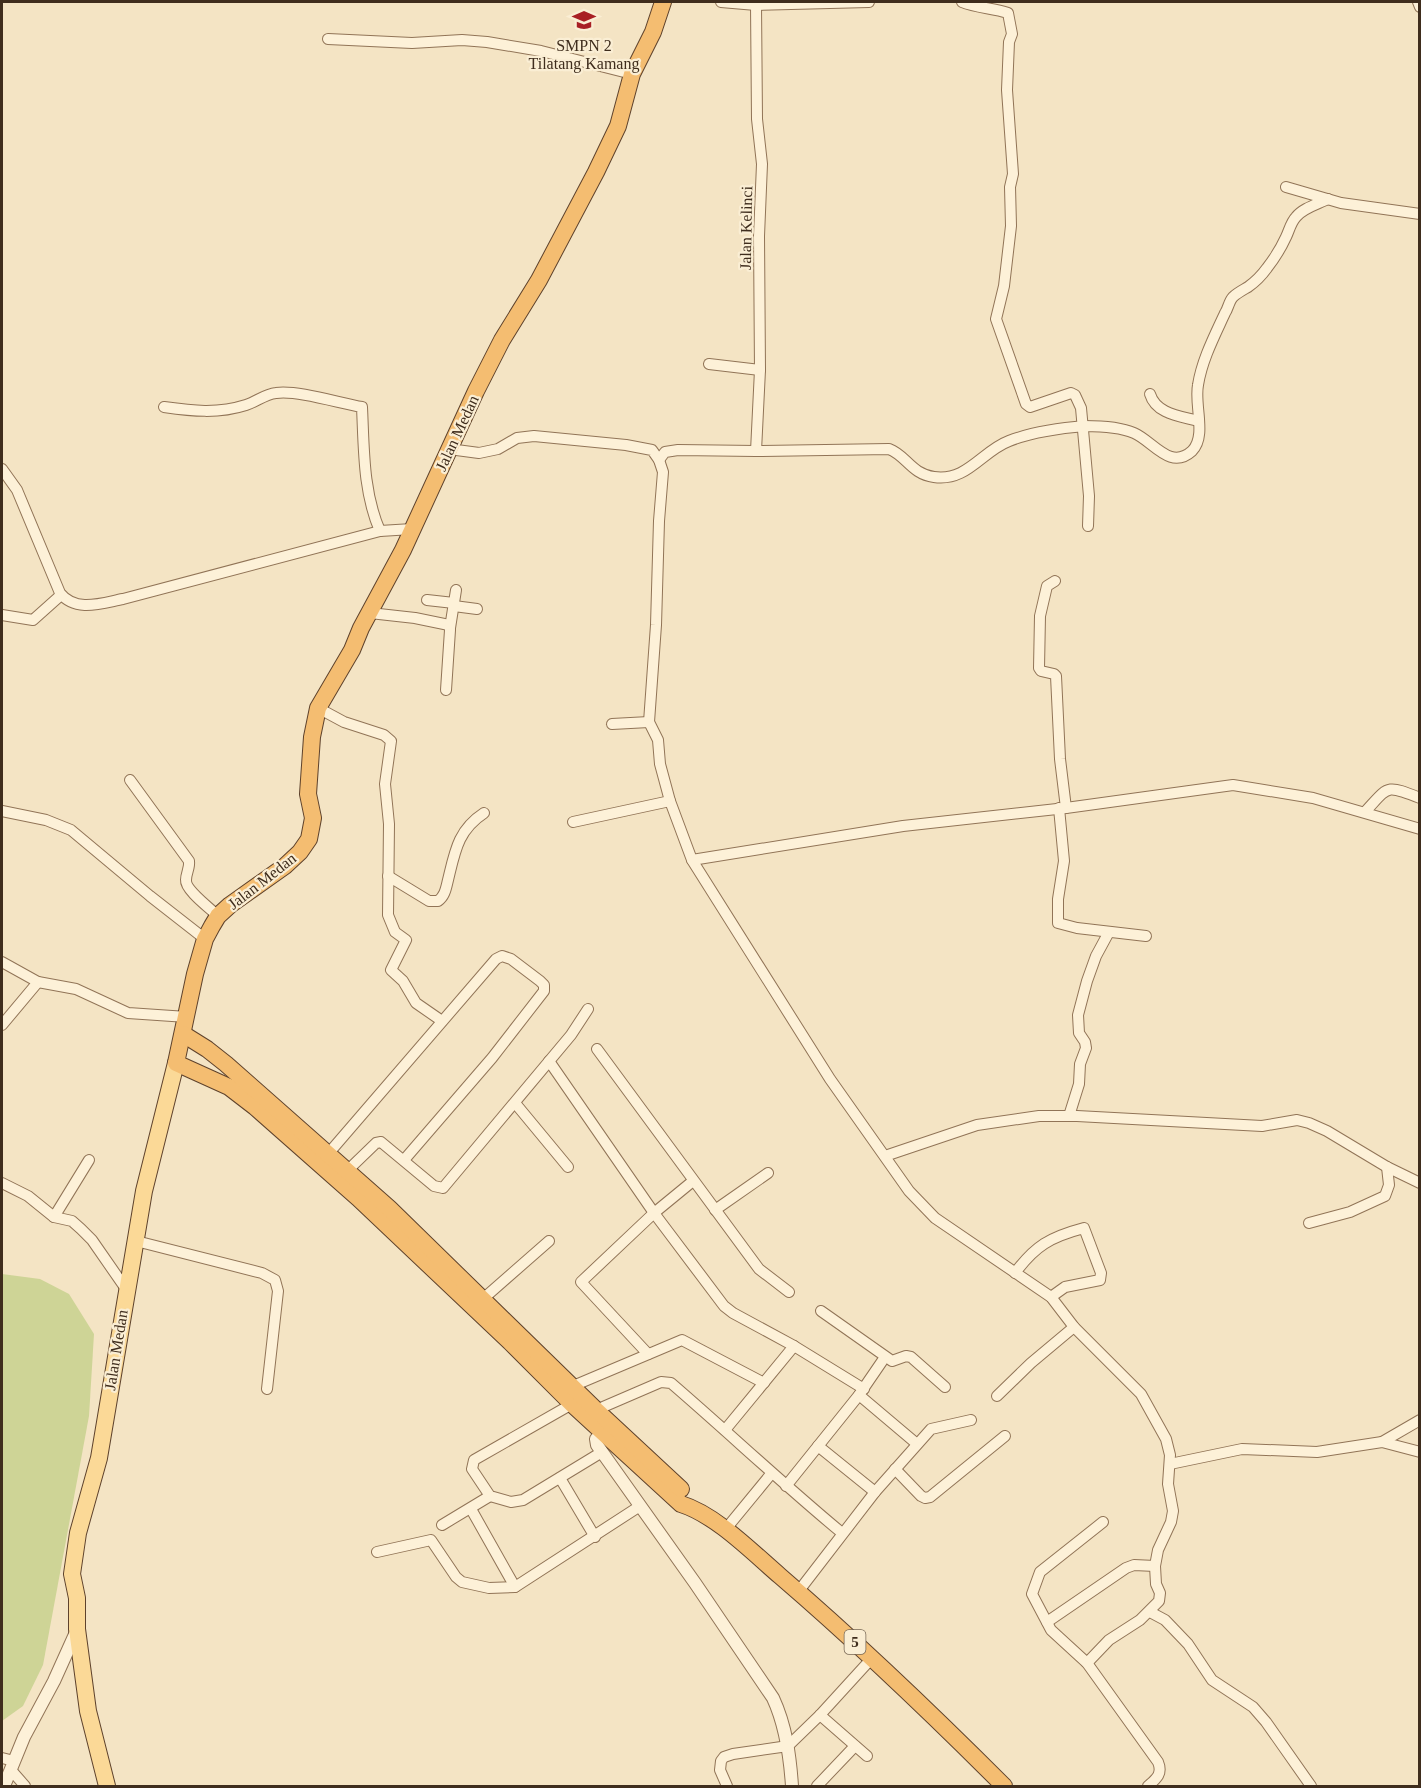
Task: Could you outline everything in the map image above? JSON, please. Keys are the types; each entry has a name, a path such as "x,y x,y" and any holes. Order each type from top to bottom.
{"highway":[{"name":"Jalan Medan","path":"176,1063 205,939 219,916 242,896 285,866 300,852 309,839 313,818 308,794 312,737 318,708 370,613 412,529 502,340 539,280 596,172 618,126 632,74 653,32 663,2"},
{"path":"183,1034 226,1064 347,1171 484,1298 572,1404 607,1428"},
{"path":"176,1063 229,1087 255,1107 533,1356 573,1386 597,1410 607,1428"},
{"name":"5","path":"607,1428 682,1489 696,1509 798,1592 872,1658 1004,1786"}],"main road":[{"name":"Jalan Medan","path":"107,1786 88,1711 77,1629 77,1598 72,1574 78,1533 99,1458 126,1289 148,1171 176,1063"}],"street":[{"path":"721,2 763,4 869,2"},
{"path":"962,2 1008,14 1011,24 1007,90 1013,174 1010,187 1011,226 1004,286 996,318 1026,404 1030,407 1071,393 1076,396 1081,408 1089,496 1088,526"},
{"path":"1418,2 1419,8"},
{"name":"Jalan Kelinci","path":"756,452 760,370 759,236 762,164 757,119 763,4"},
{"path":"328,39 412,43 459,40 486,42 542,51 632,74"},
{"path":"1286,187 1328,200 1419,214"},
{"path":"659,460 664,452 678,450 756,452 889,449 896,452 913,469 932,477 946,478 965,472 998,446 1009,441 1025,436 1082,427 1129,431 1142,437 1165,456 1175,458 1187,454 1196,446 1199,436 1197,394 1201,374 1211,343 1232,297 1251,285 1267,268 1286,239 1296,217 1307,209 1328,200"},
{"path":"710,364 760,370"},
{"path":"164,407 204,412 222,410 276,393 302,395 362,407 366,486 380,531"},
{"path":"1150,394 1155,405 1170,414 1198,421"},
{"path":"449,448 478,453 498,448 517,438 534,436 643,448 652,450 659,460 663,472 649,722 658,740 660,765 670,801 692,860 830,1079 909,1191 935,1218 1052,1297 1074,1327 1141,1394 1166,1439 1170,1464 1168,1484 1173,1505 1173,1518 1158,1550 1155,1566 1156,1584 1160,1591 1158,1604 1109,1640 1088,1663"},
{"path":"2,469 17,490 62,595 69,602 80,605 123,599 380,531 412,529"},
{"path":"1055,581 1047,586 1040,616 1039,668 1041,671 1053,674 1056,678 1064,861 1058,899 1058,923 1077,928 1146,936"},
{"path":"446,690 450,628 456,590"},
{"path":"2,615 33,620 62,595"},
{"path":"427,600 477,609"},
{"path":"370,613 415,618 447,625 450,628"},
{"path":"318,708 344,722 384,735 391,741 385,783 389,824 388,918 395,932 406,940 391,970 403,981 416,1003 442,1021"},
{"path":"612,724 649,722"},
{"path":"130,780 189,861 186,882 188,888 219,916"},
{"path":"692,860 903,826 1063,808 1216,786 1233,786 1313,798 1419,829"},
{"path":"1365,812 1384,791 1390,788 1419,798"},
{"path":"573,822 670,801"},
{"path":"2,811 46,820 71,830 205,939"},
{"path":"388,876 429,901 438,901 445,893 462,834 484,813"},
{"path":"1069,1116 1079,1084 1080,1064 1086,1048 1078,1029 1078,1015 1096,956 1109,932"},
{"path":"328,1154 500,957 511,959 544,985 542,994 492,1058 404,1160"},
{"path":"2,962 38,982 80,991 130,1014 187,1017"},
{"path":"2,1025 38,982"},
{"path":"347,1171 378,1142 382,1142 434,1186 442,1188 575,1031 588,1009"},
{"path":"597,1049 759,1269 789,1292"},
{"path":"549,1061 654,1213 727,1309 794,1346 862,1392 917,1444"},
{"path":"515,1103 568,1167"},
{"path":"885,1156 977,1125 1039,1116 1262,1126 1297,1120 1327,1131 1387,1167 1419,1183"},
{"path":"54,1217 89,1160"},
{"path":"1309,1223 1350,1212 1385,1196 1389,1185 1387,1167"},
{"path":"715,1210 768,1173"},
{"path":"648,1354 581,1282 654,1213 693,1181"},
{"path":"2,1183 28,1196 54,1217 72,1221 86,1234 126,1289"},
{"path":"1015,1274 1029,1255 1050,1239 1084,1228 1101,1273 1100,1280 1065,1287 1052,1297"},
{"path":"136,1240 267,1274 275,1280 278,1290 267,1389"},
{"path":"484,1298 549,1241"},
{"path":"821,1311 894,1362 906,1356 911,1357 945,1387"},
{"path":"997,1396 1031,1363 1074,1327"},
{"path":"573,1386 682,1340 764,1383"},
{"path":"725,1430 794,1346"},
{"path":"786,1486 862,1392 885,1357"},
{"path":"597,1410 666,1382 671,1383 771,1474 842,1533"},
{"path":"572,1404 474,1460 472,1469 490,1496 511,1502 520,1501 602,1452"},
{"path":"798,1592 874,1492 917,1444 935,1427 971,1420"},
{"path":"1170,1464 1242,1449 1317,1452 1382,1442 1419,1420"},
{"path":"607,1428 596,1442 602,1452 773,1698 780,1713 788,1746 792,1786"},
{"path":"895,1469 921,1496 930,1497 1005,1436"},
{"path":"1382,1442 1419,1452"},
{"path":"818,1446 874,1492"},
{"path":"724,1530 771,1474"},
{"path":"560,1478 595,1537"},
{"path":"442,1525 490,1496"},
{"path":"377,1552 431,1540 456,1577 462,1582 489,1588 515,1587 640,1506"},
{"path":"471,1509 515,1587"},
{"path":"1103,1522 1038,1575 1032,1594 1051,1630 1088,1663 1158,1762 1159,1776 1148,1786"},
{"path":"1047,1622 1126,1568 1134,1565 1155,1566"},
{"path":"1150,1612 1165,1620 1178,1633 1212,1680 1253,1707 1311,1786"},
{"path":"4,1786 9,1763 54,1681 77,1629"},
{"path":"727,1786 720,1766 721,1761 728,1755 788,1746 872,1658"},
{"path":"820,1715 867,1756"},
{"path":"817,1786 855,1746"},
{"path":"9,1763 25,1786"}],"green space":[{"path":"2,1274 40,1279 69,1294 94,1334 89,1416 43,1665 23,1706 2,1721"}],"place":[{"name":"SMPN 2 Tilatang Kamang","path":"584,20"}]}
